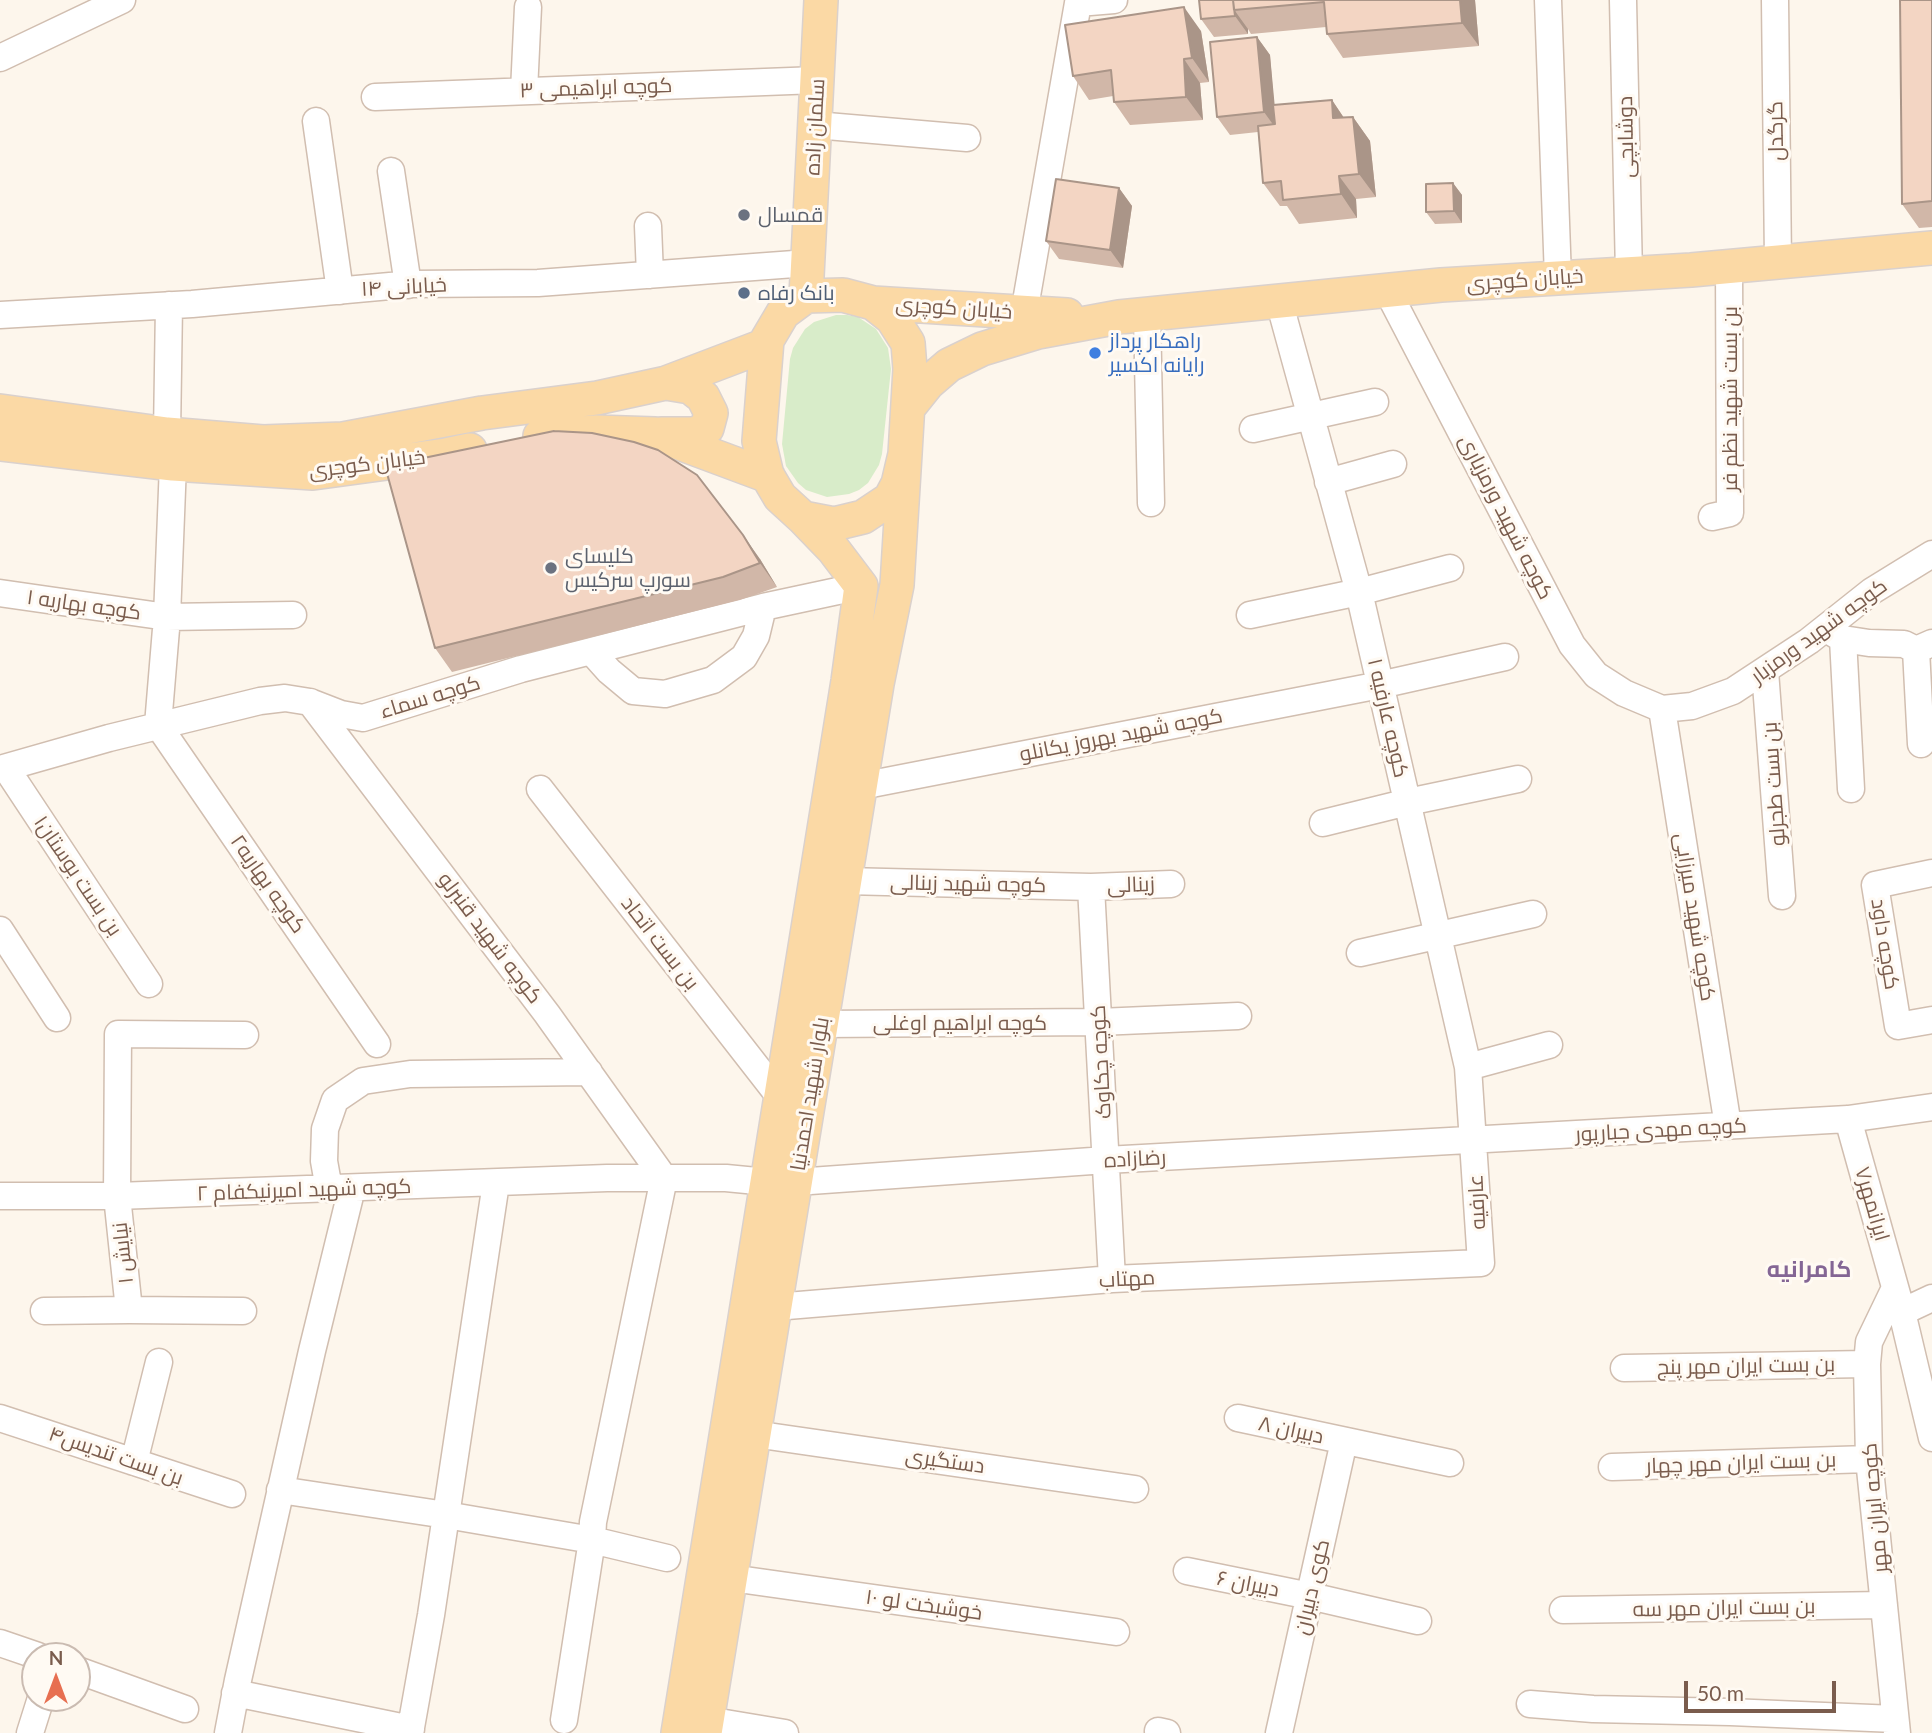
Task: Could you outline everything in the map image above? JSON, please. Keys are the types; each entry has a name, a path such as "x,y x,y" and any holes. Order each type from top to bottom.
{"main road":[{"name":"سلمان زاده","path":"806,296 821,0"},
{"name":"خیابان کوچری","path":"908,408 928,383 949,365 982,349 1038,332 1133,316 1387,290 1629,274 1932,248"},
{"path":"803,518 834,524 863,517 890,499 898,484 905,454 908,343 892,318 873,303 843,295 806,296 783,313 767,340 759,441 768,476 780,497 833,549 861,586"},
{"name":"خیابان کوچری","path":"873,303 1024,313 1133,316"},
{"name":"خیابان کوچری","path":"0,444 170,449 343,439 482,413 597,398 666,383 766,345"},
{"path":"655,434 695,434 707,428 711,413 704,397 691,387 666,383"},
{"name":"خیابان کوچری","path":"0,411 170,449 313,473 446,455 540,436 596,432 655,434 768,476"},
{"name":"بلوار شهید احمدنیا","path":"697,1729 781,1182 821,1024 877,684 897,585 905,454"},
{"path":"861,586 865,567 872,559 880,557 890,561 897,585"},
{"name":"بلوار شهید احمدنیا","path":"697,1729 731,1578 775,1307 781,1182 780,1097 861,586"}],"street":[{"path":"0,58 122,0"},
{"path":"1024,313 1078,4 1114,0"},
{"path":"1548,0 1558,278"},
{"name":"دوشابچی","path":"1623,0 1629,274"},
{"name":"گرگدل","path":"1775,0 1778,262"},
{"path":"524,91 528,8"},
{"name":"کوچه ابراهیمی ۳","path":"375,97 817,80"},
{"path":"316,121 341,291"},
{"path":"815,125 967,138"},
{"path":"391,171 408,285"},
{"path":"648,226 650,275"},
{"name":"خیابانی ۱۴","path":"0,315 169,305 408,285 538,283 808,262"},
{"name":"بن بست شهید نظم فر","path":"1712,517 1730,513 1729,266"},
{"name":"کوچه شهید ورمزیاری","path":"1387,290 1572,645 1596,675 1624,693 1662,709"},
{"name":"کوچه عارفیه ۱","path":"1279,301 1359,592 1408,802 1468,1067 1474,1140"},
{"path":"158,725 167,617 169,305"},
{"path":"1133,316 1151,503"},
{"path":"1253,429 1375,402"},
{"path":"1328,482 1393,464"},
{"name":"کوچه شهید ورمزیار","path":"1662,709 1692,706 1733,691 1809,641 1834,634 1872,591 1932,554"},
{"path":"1250,615 1359,592 1450,568"},
{"name":"کوچه سماء","path":"3,769 158,725 260,701 285,698 310,702 341,714 363,718 521,669 763,607 861,586"},
{"name":"کوچه بهاریه ۱","path":"0,593 167,617 293,615"},
{"path":"592,652 609,671 634,691 665,694 713,680 744,657 757,636 763,607"},
{"path":"1851,789 1834,634 1869,643 1924,647 1921,744"},
{"name":"کوچه شهید بهروز یکانلو","path":"861,786 1380,685 1505,657"},
{"name":"بن بست طجرلو","path":"1765,671 1782,897"},
{"name":"کوچه شهید قنبرلو","path":"310,702 547,1014 664,1178"},
{"name":"کوچه شهید میرزایی","path":"1662,709 1728,1126"},
{"name":"کوچه بهاریه۲","path":"158,725 377,1044"},
{"name":"بن بست بوستان۱","path":"3,769 149,984"},
{"path":"1323,823 1518,779"},
{"name":"بن بست اتحاد","path":"540,789 780,1097"},
{"name":"کوچه داود","path":"1932,873 1875,885 1898,1026 1932,1020"},
{"name":"کوچه شهید زینالی","path":"845,881 1091,887"},
{"name":"زینالی","path":"1091,887 1171,884"},
{"name":"کوچه چکاوک","path":"1091,887 1112,1279"},
{"path":"1360,953 1533,914"},
{"path":"0,930 57,1018"},
{"name":"کوچه ابراهیم اوغلی","path":"821,1024 1098,1022 1238,1016"},
{"name":"نیایش ۱","path":"129,1310 117,1196 118,1034 245,1035"},
{"path":"1468,1067 1549,1045"},
{"path":"228,1733 312,1351 340,1189 324,1161 325,1129 335,1100 363,1081 410,1074 589,1072"},
{"name":"کوچه مهدی جبارپور","path":"1474,1140 1848,1119 1932,1107"},
{"name":"ایرانمهر۷","path":"1848,1119 1899,1300 1923,1359 1932,1438"},
{"name":"رضازاده","path":"664,1178 726,1178 781,1182 1106,1160 1474,1140"},
{"name":"عارفیه","path":"1474,1140 1481,1263"},
{"path":"564,1720 593,1522 664,1178"},
{"name":"کوچه شهید امیرنیکفام ۲","path":"0,1196 117,1196 664,1178"},
{"path":"235,1693 411,1731 496,1182"},
{"name":"مهتاب","path":"775,1307 1112,1279 1481,1263"},
{"path":"1899,1300 1932,1298"},
{"name":"کوچه ایران مهر","path":"1896,1726 1869,1460 1867,1364 1869,1342 1899,1300"},
{"path":"44,1311 243,1311"},
{"path":"134,1462 159,1362"},
{"name":"بن بست ایران مهر پنج","path":"1624,1368 1867,1364"},
{"name":"بن بست تندیس۴","path":"0,1418 232,1494"},
{"name":"دبیران ۸","path":"1238,1418 1450,1463"},
{"name":"دستگیری","path":"754,1434 1135,1489"},
{"name":"کوی دبیران","path":"1279,1733 1344,1441"},
{"name":"بن بست ایران مهر چهار","path":"1612,1467 1869,1460"},
{"path":"280,1490 592,1540 667,1558"},
{"name":"دبیران ۶","path":"1187,1571 1418,1621"},
{"name":"خوشبخت لو ۱۰","path":"731,1578 1116,1632"},
{"name":"بن بست ایران مهر سه","path":"1563,1610 1884,1605"},
{"path":"0,1643 21,1650"},
{"path":"91,1675 185,1709"},
{"path":"1530,1703 1592,1721 1730,1712 1896,1726"},
{"path":"30,1733 37,1712"},
{"path":"697,1729 785,1733"}],"green space":[{"path":"836,315 858,317 876,329 888,348 891,369 879,465 868,483 859,490 827,497 806,490 798,483 786,466 782,444 793,348 805,329 814,322"}],"building":[{"path":"1199,0 1233,0 1235,16 1201,19"},
{"path":"1233,0 1460,0 1462,23 1327,34 1324,2 1234,10"},
{"path":"1900,0 1932,0 1932,201 1902,204"},
{"path":"1184,7 1192,58 1184,59 1186,97 1114,102 1111,70 1073,76 1065,25"},
{"path":"1257,37 1264,112 1217,117 1210,42"},
{"path":"1332,100 1333,118 1353,117 1359,174 1339,176 1341,194 1283,200 1281,181 1263,183 1258,126 1275,124 1273,105"},
{"path":"1056,179 1119,188 1110,250 1046,241"},
{"path":"1453,183 1454,211 1426,212 1426,184"},
{"path":"554,431 592,433 658,450 697,475 743,535 760,563 723,577 435,648 385,466"}],"place":[{"name":"قمسال","path":"744,215"},
{"name":"بانک رفاه","path":"744,293"},
{"name":"راهکار پرداز رایانه اکسیر","path":"1095,353"},
{"name":"کلیسای سورپ سرکیس","path":"551,568"}],"district":[{"name":"کامرانیه","path":"1809,1270"}]}
